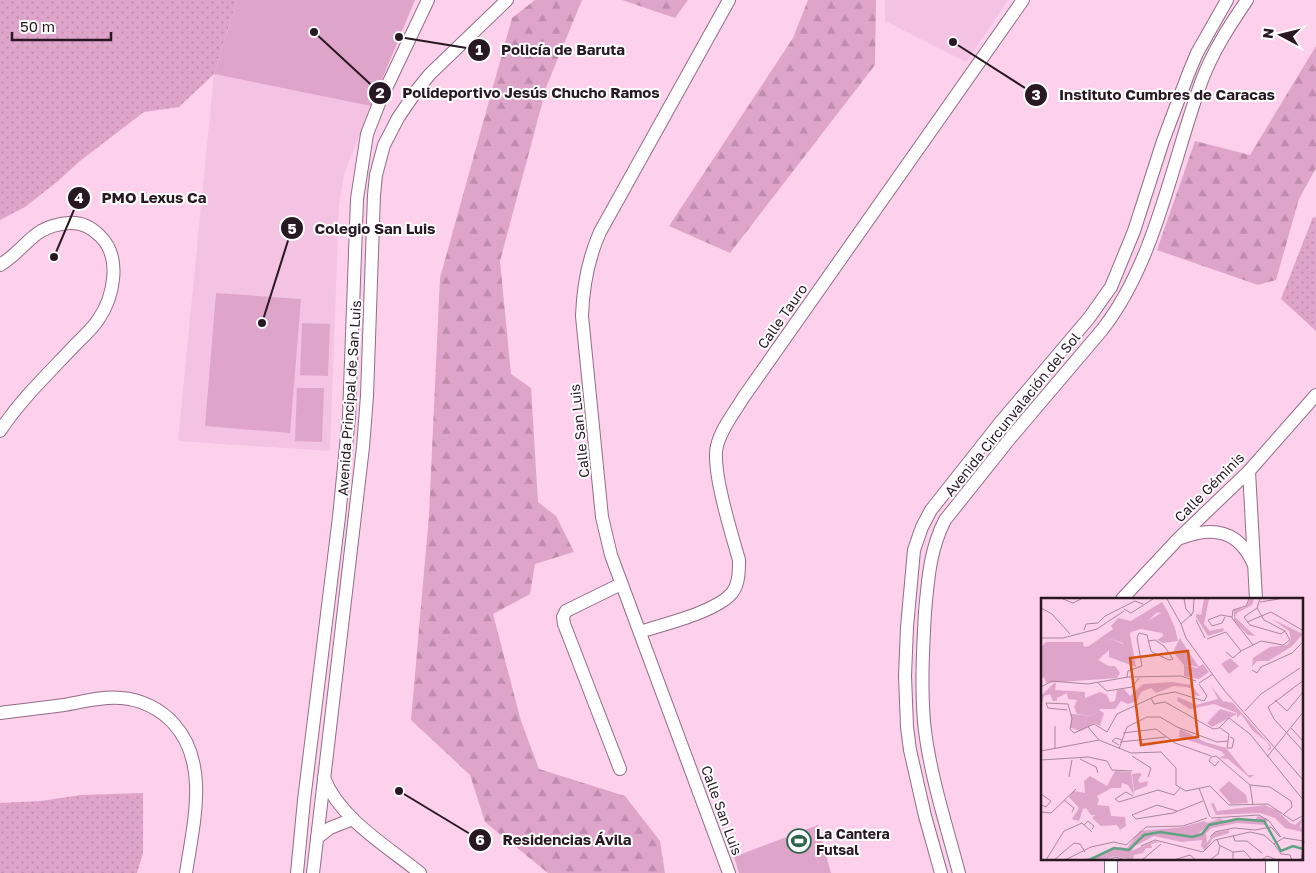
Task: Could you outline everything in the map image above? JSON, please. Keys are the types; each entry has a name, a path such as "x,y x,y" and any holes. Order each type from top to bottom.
{"street":[{"name":"Avenida Principal de San Luis","path":"297,873 349,416 357,199 361,164 367,134 380,101 428,0"},
{"name":"Avenida Principal de San Luis","path":"314,873 363,447 367,396 373,216 379,159 390,131 417,90 430,74 507,0"},
{"name":"Calle San Luis","path":"729,0 600,232 588,264 582,316 602,516 611,555 729,873"},
{"name":"Calle Tauro","path":"640,632 714,606 733,592 739,572 738,560 718,478 715,457 717,444 723,431 742,398 1023,0"},
{"name":"Avenida Circunvalación del Sol","path":"941,873 910,750 905,705 907,627 914,550 930,510 999,424 1089,318 1111,287 1134,231 1163,141 1189,72 1197,53 1226,0"},
{"name":"Avenida Circunvalación del Sol","path":"960,873 927,745 923,702 927,590 932,553 938,534 945,520 1012,436 1102,330 1126,295 1135,278 1158,215 1202,78 1230,24 1247,0"},
{"path":"0,265 31,238 46,228 58,224 74,223 95,231 104,240 111,250 114,268 108,300 99,320 25,399 0,431"},
{"name":"Calle Géminis","path":"1123,598 1178,539 1249,471 1316,395"},
{"path":"1249,471 1256,598"},
{"path":"1178,539 1201,532 1228,534 1243,546 1255,568"},
{"path":"620,769 564,624 563,617 566,611 622,584"},
{"path":"0,713 96,699 120,698 152,706 167,716 186,740 195,774 196,787 192,834 186,873"},
{"path":"324,777 334,798 353,819 420,873"},
{"path":"317,838 330,828 353,819"},
{"path":"935,852 952,847"},
{"path":"1111,860 1112,873"},
{"path":"1272,860 1272,873"}],"shaded area":[{"path":"885,0 1008,0 966,62 885,21"},
{"path":"214,74 371,106 344,174 339,205 330,451 178,441"}],"green space":[{"path":"0,0 237,0 214,74 179,107 144,112 80,161 25,207 0,220"},
{"path":"237,0 415,0 371,106 214,74"},
{"path":"535,0 582,0 547,85 500,261 511,374 531,388 538,502 556,516 574,552 535,564 530,594 493,614 521,721 539,769 625,796 660,841 665,873 548,873 485,822 470,775 411,720 429,515 440,278 512,18"},
{"path":"622,0 688,0 675,18"},
{"path":"808,0 876,0 875,65 730,253 669,226 793,38"},
{"path":"1316,46 1316,168 1299,199 1276,280 1258,285 1157,250 1195,141 1250,155"},
{"path":"1313,217 1316,218 1316,331 1281,299"},
{"path":"216,293 301,299 290,433 205,426"},
{"path":"302,323 330,324 328,376 300,375"},
{"path":"297,388 324,388 322,442 295,441"},
{"path":"143,793 143,853 137,873 0,873 0,803 41,801 81,795"},
{"name":"La Cantera Futsal","path":"818,825 831,873 739,873 734,857"}],"place":[{"name":"Polideportivo Jesús Chucho Ramos","path":"314,32"},
{"name":"Policía de Baruta","path":"399,37"},
{"name":"Instituto Cumbres de Caracas","path":"953,42"},
{"name":"PMO Lexus Ca","path":"54,257"},
{"name":"Colegio San Luis","path":"262,323"},
{"name":"Residencias Ávila","path":"399,791"},
{"name":"La Cantera Futsal","path":"799,841"}]}
